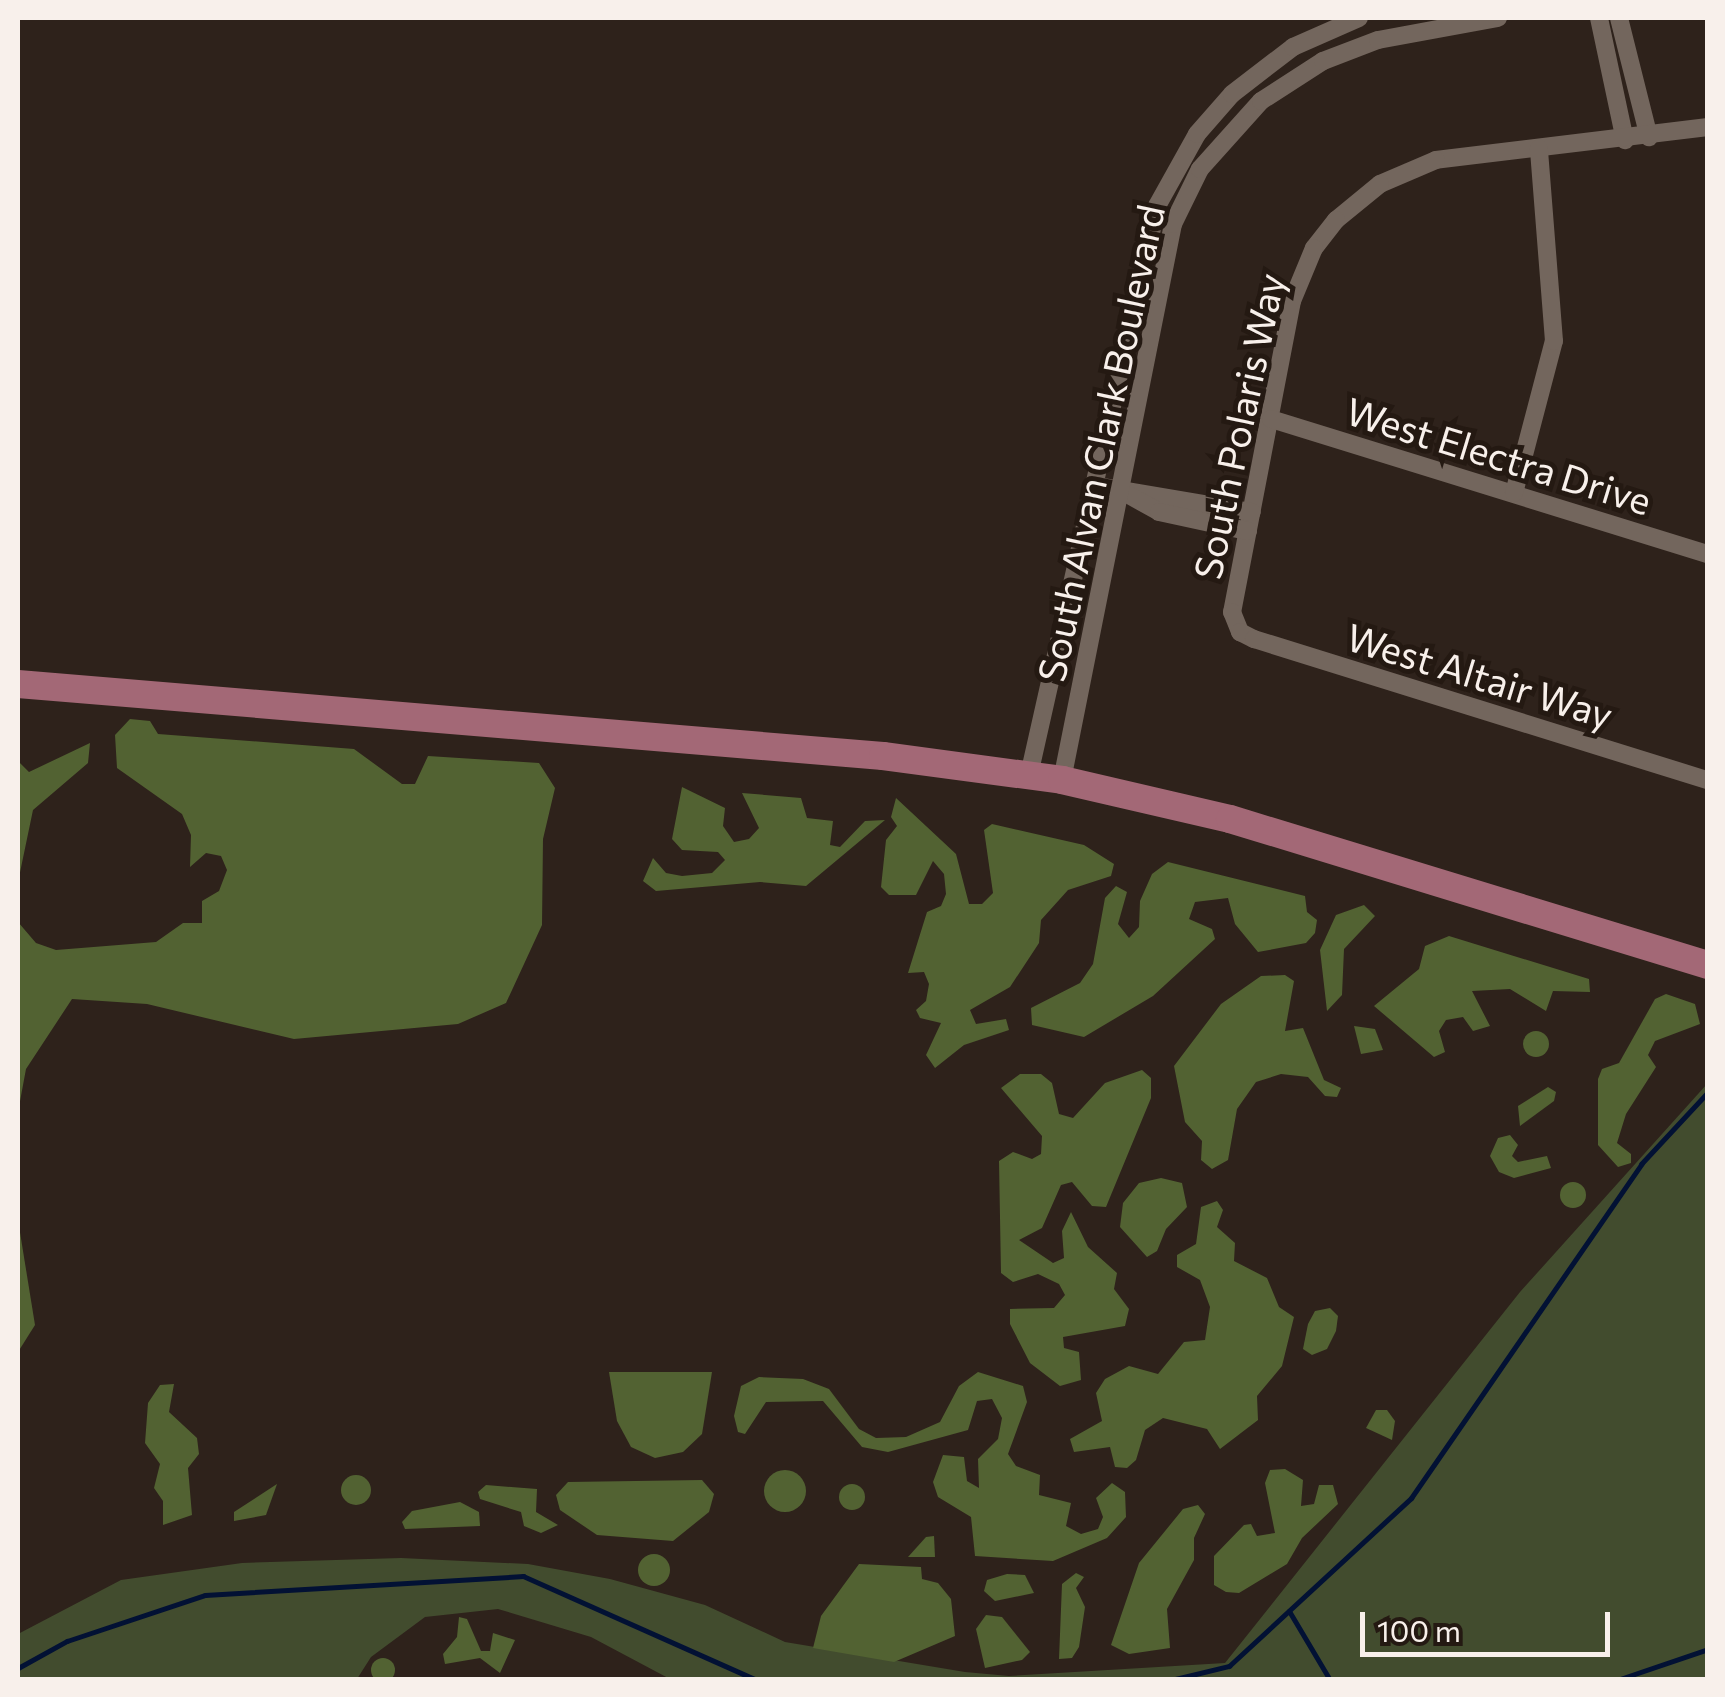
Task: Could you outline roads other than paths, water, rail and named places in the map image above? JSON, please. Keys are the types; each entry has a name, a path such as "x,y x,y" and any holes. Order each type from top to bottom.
{"main road":[{"path":"18,684 882,756 1062,780 1230,819 1708,965"}],"street":[{"name":"South Alvan Clark Boulevard","path":"1029,775 1158,206 1198,134 1232,94 1293,46 1359,18"},
{"name":"South Alvan Clark Boulevard","path":"1062,780 1123,492 1172,224 1214,150 1262,100 1322,60 1378,40 1498,18"},
{"path":"1599,18 1624,140"},
{"path":"1619,18 1649,137"},
{"name":"South Polaris Way","path":"1236,627 1232,605 1297,284 1336,220 1362,196 1424,163 1708,128"},
{"path":"1514,492 1554,341 1540,149"},
{"name":"West Electra Drive","path":"1271,420 1708,554"},
{"path":"1092,484 1250,522"},
{"name":"West Altair Way","path":"1236,627 1254,639 1708,780"}],"waterway":[{"path":"1171,1680 1229,1666 1411,1498 1641,1164 1708,1092"},
{"path":"18,1668 67,1641 205,1595 523,1576 757,1680"},
{"path":"1289,1611 1330,1680"},
{"path":"1617,1680 1708,1649"}]}
